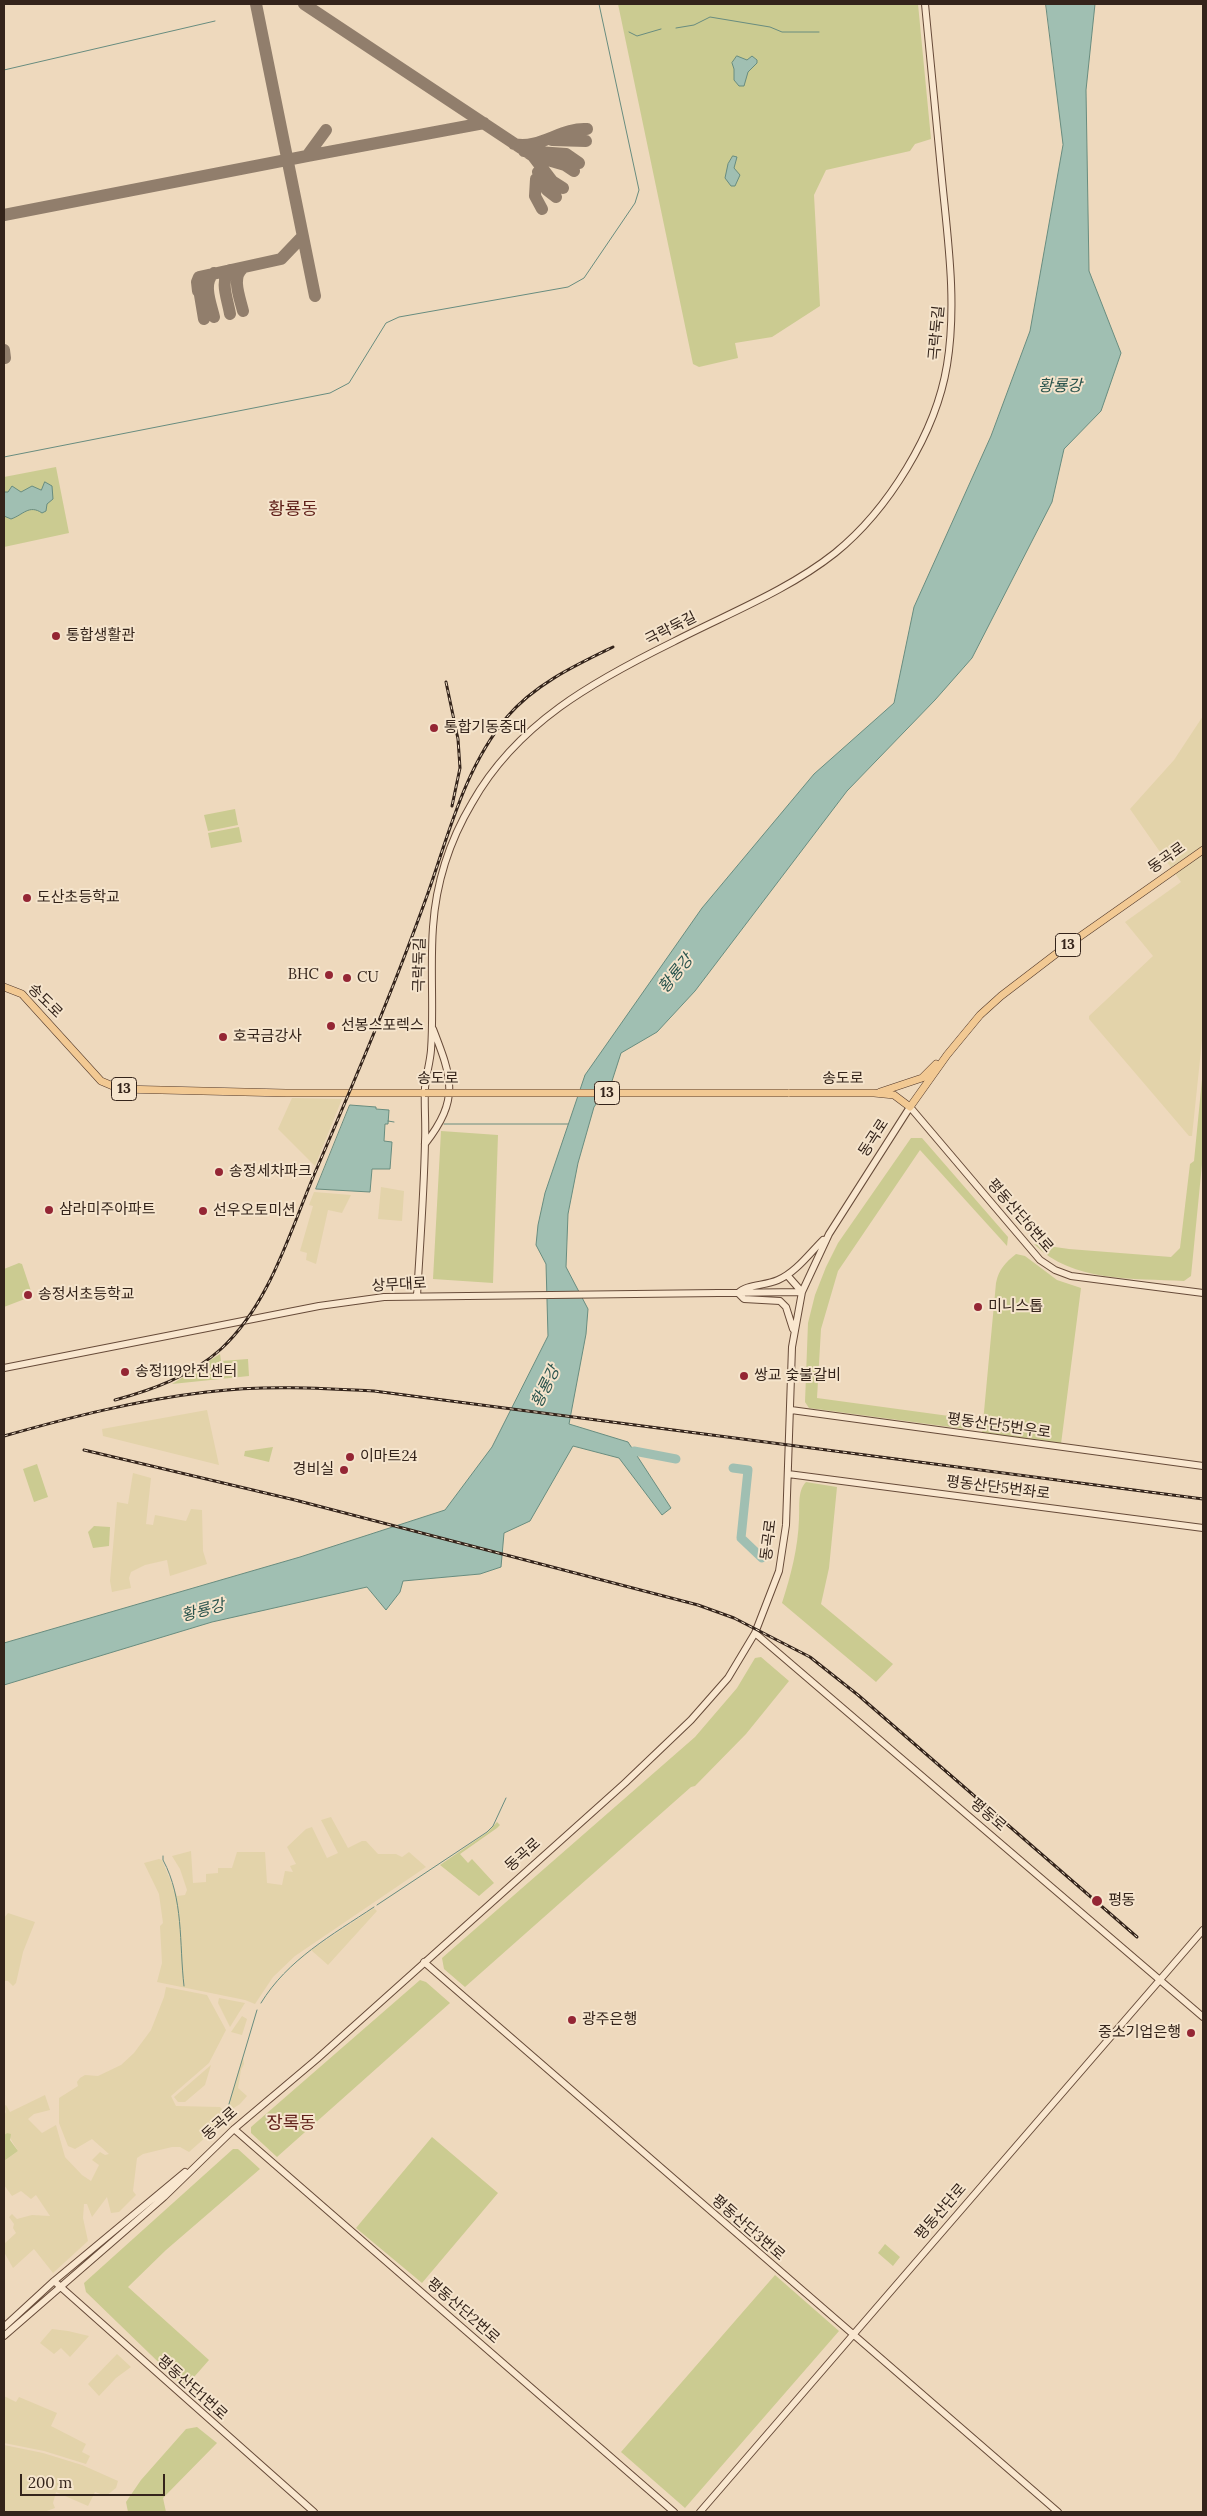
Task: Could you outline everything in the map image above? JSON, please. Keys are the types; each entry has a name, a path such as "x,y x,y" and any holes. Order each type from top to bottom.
{"main road":[{"name":"동곡로","path":"910,1107 947,1055 980,1015 1010,988 1203,850"},
{"name":"송도로","path":"4,987 22,994 101,1081 120,1089 304,1093 874,1093 894,1096 910,1107"},
{"name":"13","path":"874,1093 922,1078 947,1055"}],"street":[{"name":"극락둑길","path":"418,1296 425,1144 425,1093 432,1026 433,925 440,880 455,836 470,807 500,762 529,730 556,708 592,683 803,576 836,552 863,527 888,497 924,434 946,372 952,304 925,4"},
{"path":"425,1144 444,1116 449,1076 446,1059 432,1026"},
{"name":"동곡로","path":"4,2336 164,2197 234,2129 317,2059 691,1720 728,1678 755,1633 779,1571 786,1525 794,1330 802,1292 829,1234 910,1107"},
{"name":"평동산단6번로","path":"910,1107 1029,1248 1040,1260 1055,1270 1071,1276 1203,1294"},
{"path":"794,1330 786,1307 780,1301 744,1299 738,1293 744,1288 765,1286 787,1275 829,1234"},
{"path":"787,1275 802,1292"},
{"name":"상무대로","path":"4,1368 320,1306 384,1297 802,1292"},
{"name":"평동산단5번우로","path":"791,1410 1203,1466"},
{"name":"평동산단5번좌로","path":"788,1474 1203,1528"},
{"name":"평동로","path":"755,1633 1203,2017"},
{"name":"평동산단로","path":"700,2512 1203,1930"},
{"name":"평동산단3번로","path":"424,1962 852,2336 1058,2512"},
{"name":"평동산단2번로","path":"234,2129 674,2512"},
{"name":"동곡로","path":"4,2327 54,2281 204,2157"},
{"name":"평동산단1번로","path":"54,2281 314,2512"}],"shaded area":[{"path":"1203,716 1203,1031 1192,1136 1189,1136 1089,1019 1089,1016 1153,956 1125,922 1181,882 1130,809 1174,760"},
{"path":"292,1098 342,1099 315,1166 278,1129"},
{"path":"381,1187 404,1191 402,1221 378,1219"},
{"path":"314,1192 351,1195 342,1213 328,1210 316,1264 306,1260 307,1253 300,1251 313,1206 309,1205"},
{"path":"207,1410 219,1465 103,1436 102,1429"},
{"path":"133,1473 151,1478 146,1524 153,1525 155,1515 186,1521 191,1509 202,1510 203,1551 207,1564 170,1576 167,1560 145,1565 131,1572 129,1578 131,1588 112,1592 110,1581 117,1502 128,1504"},
{"path":"331,1817 348,1848 366,1841 378,1854 396,1854 402,1857 409,1852 426,1867 295,1956 273,1977 255,2004 245,2000 157,1982 162,1963 160,1926 163,1923 159,1894 144,1863 162,1860 177,1896 185,1895 187,1890 180,1869 172,1856 191,1851 193,1883 206,1882 206,1874 218,1873 218,1868 232,1868 237,1852 265,1852 267,1883 282,1885 285,1871 293,1872 290,1866 296,1864 287,1847 306,1829 312,1827 327,1858 338,1853 321,1820"},
{"path":"374,1908 377,1911 328,1965 311,1950"},
{"path":"8,1913 35,1922 23,1952 16,1983 13,1986 8,1981 4,1981 4,1918"},
{"path":"166,1987 207,1995 226,2030 209,2063 171,2096 176,2106 220,2107 222,2109 216,2128 189,2152 180,2147 172,2147 143,2154 137,2158 133,2191 136,2195 119,2212 111,2213 107,2197 92,2217 87,2204 84,2204 83,2218 88,2241 53,2273 34,2249 13,2268 4,2252 4,2244 16,2233 13,2228 14,2224 9,2217 12,2214 17,2219 32,2215 50,2216 36,2195 31,2199 21,2191 12,2196 4,2185 4,2161 18,2151 7,2133 4,2135 4,2115 6,2112 4,2106 6,2105 10,2112 45,2095 50,2110 34,2114 28,2119 42,2133 56,2125 65,2157 82,2175 91,2181 99,2165 92,2160 100,2152 105,2155 109,2154 92,2139 75,2149 68,2146 59,2123 59,2098 78,2086 77,2082 85,2075 98,2076 121,2065 134,2053 151,2030"},
{"path":"219,1998 245,2003 230,2027 218,2003"},
{"path":"242,2016 247,2019 242,2035 231,2032"},
{"path":"243,2056 244,2064 238,2088 247,2096 240,2104 226,2113"},
{"path":"211,2065 205,2085 185,2102 178,2102 174,2097"},
{"path":"52,2329 89,2336 70,2357 61,2348 54,2354 40,2343"},
{"path":"117,2354 131,2367 116,2378 99,2396 88,2384"},
{"path":"4,2396 16,2402 19,2397 57,2413 51,2426 86,2444 82,2452 90,2456 86,2464 44,2451 4,2443"},
{"path":"4,2445 43,2453 82,2465 118,2481 116,2488 106,2496 95,2492 88,2506 56,2492 53,2503 55,2508 44,2512 4,2512"}],"green space":[{"path":"618,4 918,4 931,139 915,144 910,151 826,170 814,195 820,306 772,337 735,343 738,358 699,367 693,364"},
{"path":"56,467 69,533 4,547 4,477"},
{"path":"235,809 238,825 208,831 204,815"},
{"path":"239,827 242,842 211,848 208,833"},
{"path":"1203,1069 1203,1154 1191,1276 1184,1281 1104,1276 1067,1266 1050,1257 1034,1244 1069,1249 1171,1257 1180,1248 1190,1164 1194,1161"},
{"path":"441,1131 498,1135 493,1283 433,1279"},
{"path":"911,1138 922,1138 1008,1237 1007,1246 920,1150 838,1271 821,1329 817,1398 971,1419 969,1426 965,1429 809,1408 805,1402 808,1323 815,1295 826,1267 838,1243"},
{"path":"1016,1254 1025,1256 1057,1280 1081,1288 1061,1444 982,1433 996,1283 1003,1267"},
{"path":"19,1263 22,1264 32,1294 30,1297 4,1307 4,1269"},
{"path":"220,1354 221,1361 248,1359 249,1376 172,1384"},
{"path":"273,1447 269,1462 244,1456 245,1451"},
{"path":"37,1464 48,1497 34,1502 23,1469"},
{"path":"806,1482 837,1487 829,1568 821,1604 893,1664 876,1682 782,1603 796,1551 800,1495"},
{"path":"94,1526 110,1527 109,1546 93,1548 88,1532"},
{"path":"761,1657 789,1681 746,1734 695,1786 691,1787 465,1987 444,1969 442,1958 695,1737 737,1688 755,1658"},
{"path":"497,1822 500,1825 497,1828 460,1854 468,1863 472,1859 494,1883 479,1896 440,1865 488,1832"},
{"path":"420,1980 426,1982 450,2003 277,2157 251,2133 251,2127"},
{"path":"7,2133 11,2134 10,2140 18,2151 4,2161 4,2135"},
{"path":"432,2137 498,2193 422,2283 356,2228"},
{"path":"233,2149 238,2149 260,2169 166,2250 128,2287 209,2360 187,2385 182,2385 86,2292 84,2283"},
{"path":"885,2244 900,2257 893,2266 878,2253"},
{"path":"775,2275 839,2331 685,2508 621,2452"},
{"path":"197,2427 217,2443 163,2498 166,2512 128,2512 126,2502 141,2480 186,2429"}],"water":[{"name":"황룡강","path":"1046,4 1095,4 1086,90 1089,271 1121,353 1101,411 1064,449 1052,502 972,658 935,700 847,791 695,991 657,1032 621,1053 612,1081 594,1107 578,1163 568,1214 566,1267 588,1309 586,1334 569,1424 628,1442 671,1508 662,1515 619,1458 573,1446 530,1521 504,1533 501,1567 480,1574 403,1581 400,1592 386,1610 367,1587 212,1622 4,1685 4,1643 300,1557 445,1510 492,1447 548,1336 546,1264 536,1245 538,1225 545,1193 585,1075 702,908 814,774 894,703 914,607 991,436 1030,331 1063,145"},
{"path":"737,56 747,60 752,56 757,60 757,63 748,72 744,86 739,86 734,80 732,63"},
{"path":"733,156 737,157 734,168 740,175 735,186 731,186 725,178 728,164"},
{"path":"45,482 52,486 53,499 47,504 46,511 42,513 30,510 11,519 4,516 4,492 8,492 12,486 21,492 32,486 41,490"},
{"path":"350,1105 389,1110 388,1124 385,1124 384,1141 392,1142 390,1169 372,1169 370,1192 316,1189"}],"waterway":[{"path":"4,457 330,393 349,383 386,323 399,317 568,287 584,278 635,203 639,190 599,4"},
{"path":"676,28 694,25 710,17 770,27 782,32 819,32"},
{"path":"4,70 215,21"},
{"path":"629,32 637,36 661,29"},
{"path":"388,1121 394,1122"},
{"path":"444,1124 568,1124"},
{"path":"634,1451 676,1459"},
{"path":"733,1468 748,1470 741,1538 762,1558"},
{"path":"377,1905 487,1832 493,1826 506,1798"},
{"path":"163,1856 178,1906 184,1986"},
{"path":"261,2003 297,1961 327,1938 374,1907"},
{"path":"226,2114 257,2010"}],"taxiway":[{"path":"256,4 315,296"},
{"path":"304,4 533,156 552,181 563,188"},
{"path":"307,156 484,123"},
{"path":"514,144 532,144 569,131 587,129"},
{"path":"4,215 307,156 326,130"},
{"path":"552,140 586,141"},
{"path":"524,151 566,154 579,163"},
{"path":"541,158 565,165 574,171"},
{"path":"538,172 547,190 556,197"},
{"path":"536,179 535,196 542,209"},
{"path":"198,291 197,282 199,277 281,259 303,236"},
{"path":"243,268 239,272 237,282 243,311"},
{"path":"230,270 225,280 230,314"},
{"path":"214,273 210,277 208,288 214,317"},
{"path":"198,283 204,319"},
{"path":"4,350 5,358"}],"railway":[{"path":"115,1400 157,1387 197,1367 221,1349 252,1312 276,1268 373,1035 415,929 451,824 480,757 492,736 507,717 530,695 557,676 613,647"},
{"path":"446,682 458,739 460,768 452,806"},
{"path":"4,1436 105,1410 181,1395 270,1388 374,1391 1203,1499"},
{"path":"84,1450 295,1500 698,1605 734,1618 810,1657 858,1695 1137,1937"}],"place":[{"name":"통합생활관","path":"56,636"},
{"name":"통합기동중대","path":"434,728"},
{"name":"도산초등학교","path":"27,898"},
{"name":"BHC","path":"329,975"},
{"name":"CU","path":"347,978"},
{"name":"선봉스포렉스","path":"331,1026"},
{"name":"호국금강사","path":"223,1037"},
{"name":"송정세차파크","path":"219,1172"},
{"name":"삼라미주아파트","path":"49,1210"},
{"name":"선우오토미션","path":"203,1211"},
{"name":"송정서초등학교","path":"28,1295"},
{"name":"미니스톱","path":"978,1307"},
{"name":"송정119안전센터","path":"125,1372"},
{"name":"쌍교 숯불갈비","path":"744,1376"},
{"name":"이마트24","path":"350,1457"},
{"name":"경비실","path":"344,1470"},
{"name":"평동","path":"1097,1901"},
{"name":"광주은행","path":"572,2020"},
{"name":"중소기업은행","path":"1191,2033"}],"district":[{"name":"황룡동","path":"293,510"},
{"name":"장록동","path":"291,2124"}]}
